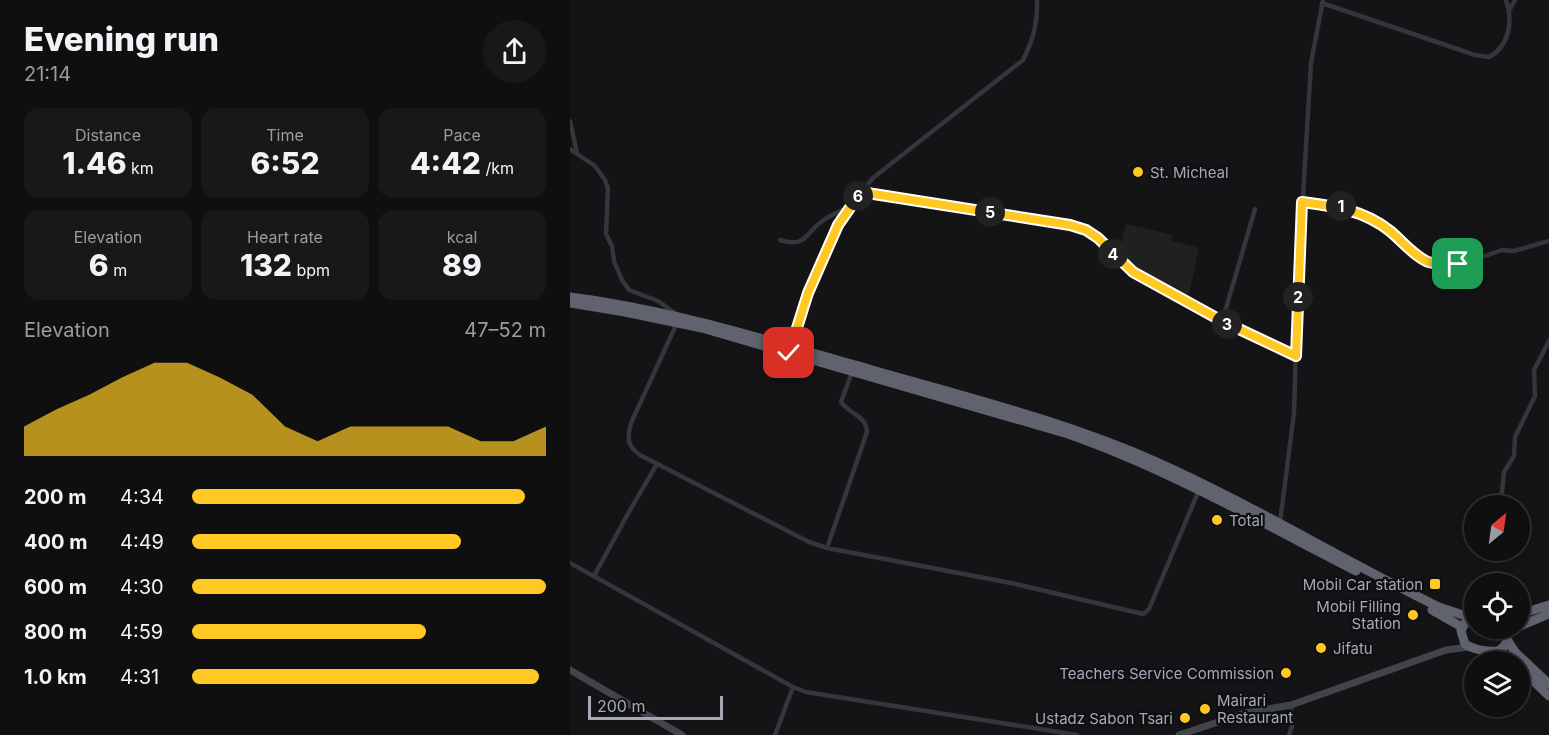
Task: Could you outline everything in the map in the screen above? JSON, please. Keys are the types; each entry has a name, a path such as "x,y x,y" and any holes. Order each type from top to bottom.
{"highway":[{"path":"570,297 658,312 1028,418 1096,444 1280,522 1425,600 1464,615"},
{"path":"570,303 678,319"},
{"path":"790,350 852,372 883,377"},
{"path":"1200,487 1433,610 1462,631"},
{"path":"1530,611 1549,605"},
{"path":"1530,622 1549,614"},
{"path":"1464,627 1463,641 1468,647 1490,651"},
{"path":"1497,651 1504,647 1507,639"},
{"path":"1511,639 1515,652 1549,684"},
{"path":"1530,678 1549,696"}],"street":[{"path":"790,350 808,293 838,225 850,206 873,178 1002,79 1023,60 1033,39 1037,22 1037,0"},
{"path":"1280,522 1293,413 1302,202 1311,63 1322,1 1483,57 1493,54 1505,39 1509,27 1509,10 1506,0"},
{"path":"1509,10 1515,0"},
{"path":"570,122 577,153"},
{"path":"570,149 601,172 607,185 606,234 622,280 629,290 653,299 678,319 628,434 628,444 633,450 657,464 796,536 827,548 1011,583 1143,614 1149,609 1200,487"},
{"path":"861,192 1070,225 1086,230 1098,238 1133,272 1222,321 1296,356"},
{"path":"1302,202 1341,207 1362,214 1387,228 1425,261 1434,263 1462,264 1502,250 1514,251 1549,241"},
{"path":"780,240 789,243 805,239 821,222 850,206"},
{"path":"1222,321 1255,208"},
{"path":"653,299 658,312"},
{"path":"1500,495 1504,472 1514,456 1515,437 1535,396 1534,370 1549,340"},
{"path":"827,548 867,432 863,420 846,408 842,402 852,372"},
{"path":"594,576 657,464"},
{"path":"570,563 793,687 806,692 1077,735"},
{"path":"1446,650 1462,631"},
{"path":"1179,735 1245,713 1291,705 1446,650 1468,647"},
{"path":"570,670 682,735"},
{"path":"775,735 793,687"},
{"path":"1289,735 1292,726 1291,705"}],"shaded area":[{"path":"1126,224 1173,235 1172,241 1199,248 1188,299 1132,270 1118,255"}],"place":[{"name":"St. Micheal","path":"1138,172"},
{"name":"Total","path":"1217,520"},
{"name":"Mobil Car station","path":"1435,584"},
{"name":"Mobil Filling Station","path":"1413,615"},
{"name":"Jifatu","path":"1321,648"},
{"name":"Teachers Service Commission","path":"1286,673"},
{"name":"Mairari Restaurant","path":"1205,709"},
{"name":"Ustadz Sabon Tsari","path":"1185,718"}],"route":[{"path":"789,353 808,293 838,225 861,192 1030,218 1086,230 1098,238 1133,272 1222,321 1296,356 1302,202 1341,207 1362,214 1387,228 1425,261 1458,264"}]}
